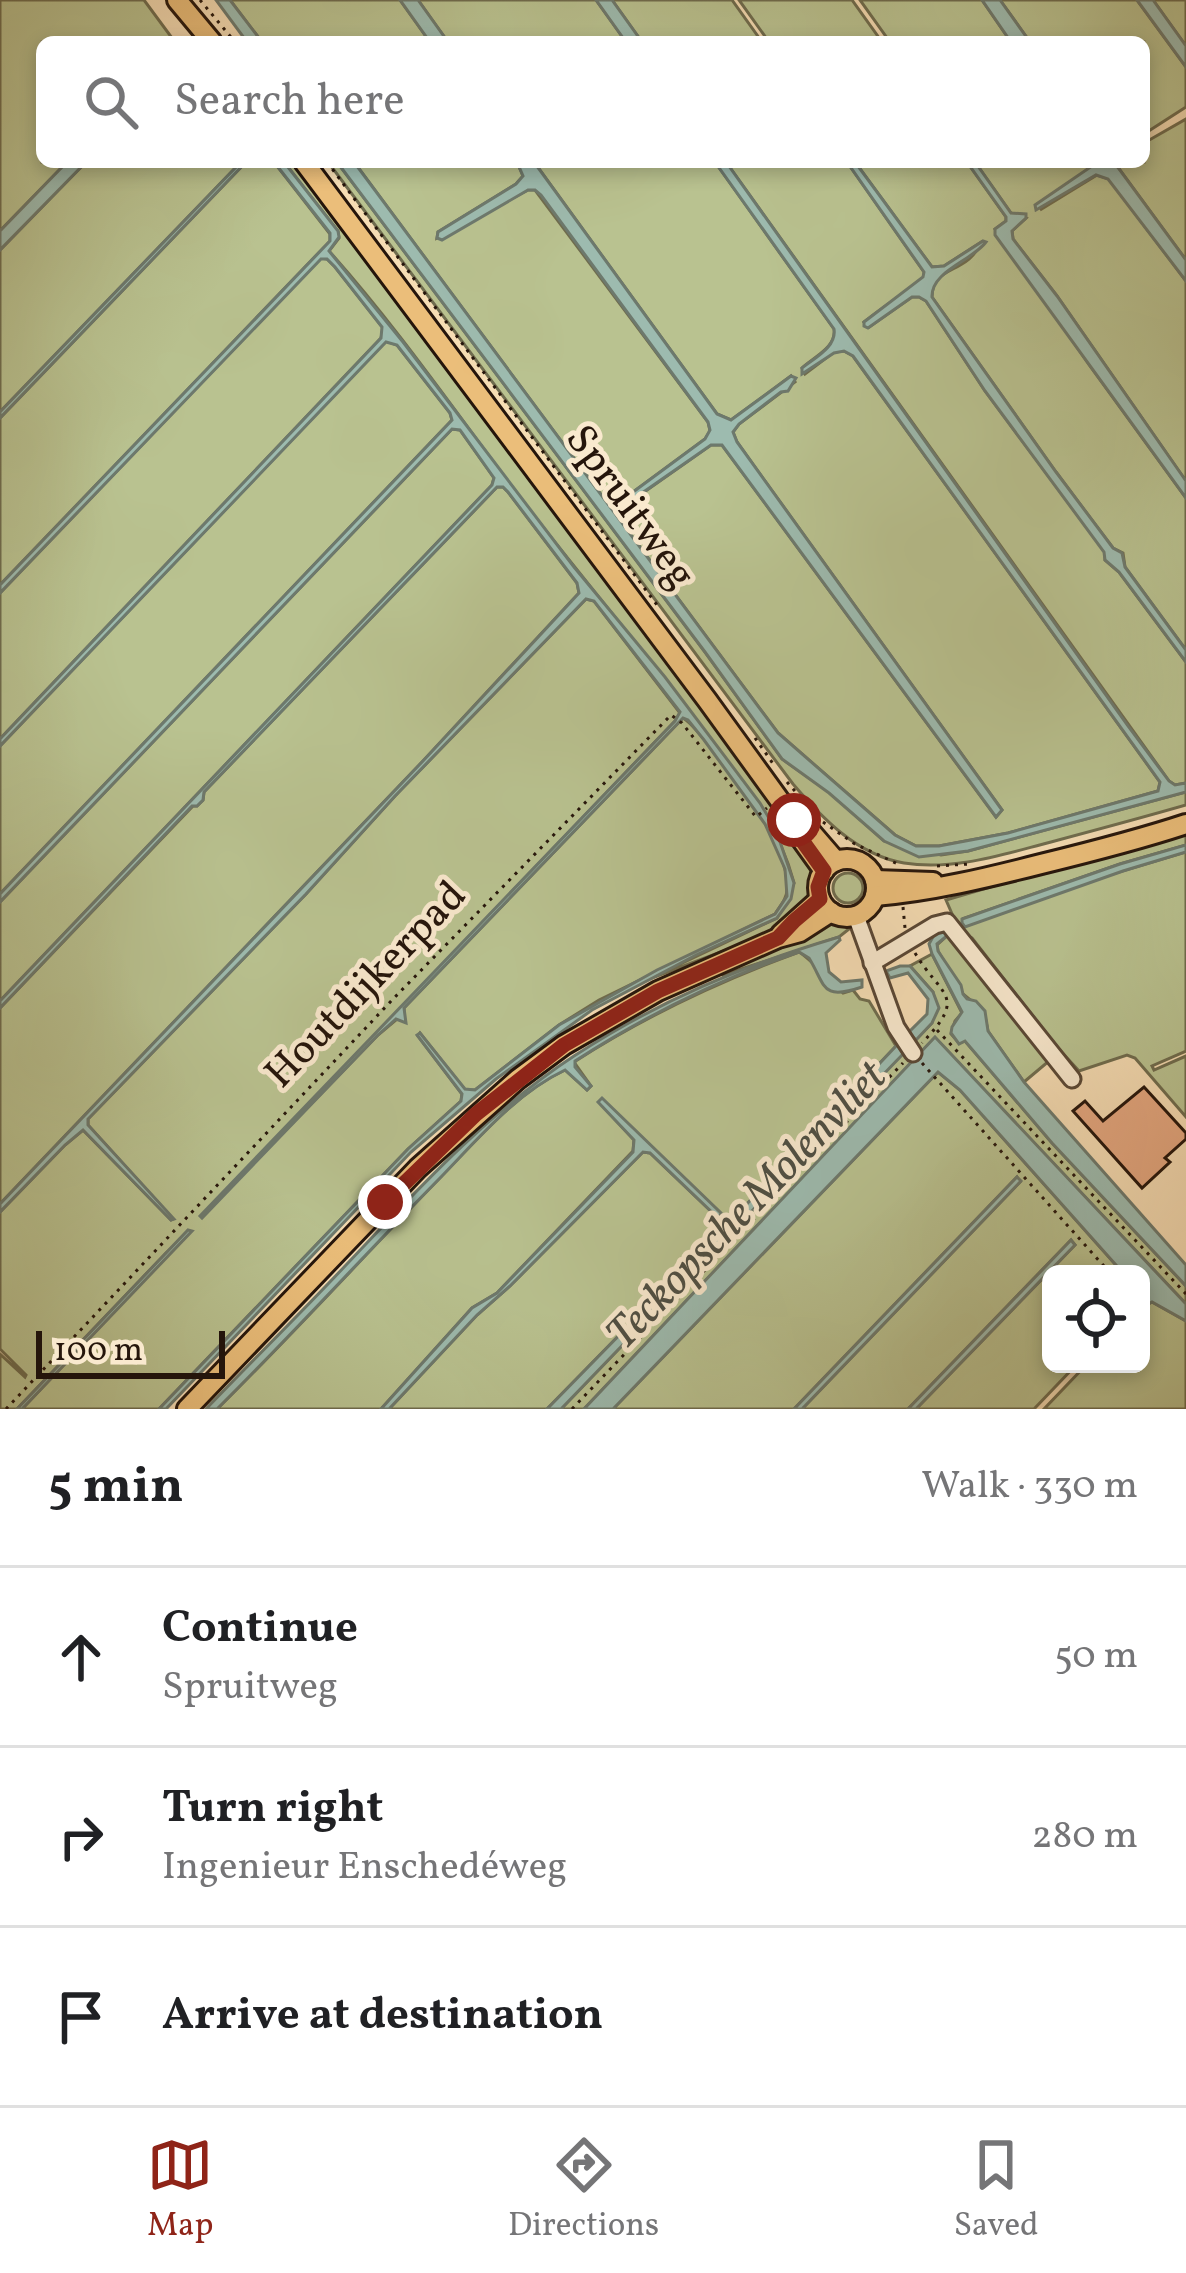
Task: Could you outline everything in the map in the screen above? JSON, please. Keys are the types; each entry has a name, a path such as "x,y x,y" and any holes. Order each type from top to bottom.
{"main road":[{"path":"177,0 207,36"},
{"name":"Spruitweg","path":"308,168 679,662 794,820 801,839 830,866"},
{"path":"875,888 920,880 944,884 974,880 1186,824"},
{"path":"851,859 872,872 875,888 871,905 856,916 842,916 826,905 818,887 830,866 851,859"},
{"path":"187,1409 418,1168 518,1079 626,1008 695,973 800,932 826,905"}],"street":[{"path":"856,916 899,1034 914,1054"},
{"path":"872,964 941,922 952,926 1072,1079"}],"path":[{"path":"200,0 230,36"},
{"name":"Spruitweg","path":"330,168 663,614"},
{"name":"Houtdijkerpad","path":"6,1409 394,998 671,715 756,817 767,808"},
{"path":"748,729 776,768"},
{"path":"785,781 837,833 901,865"},
{"path":"929,867 980,863"},
{"path":"572,1409 936,1029 947,1012 948,1000 908,941"},
{"path":"936,1029 1186,1294"},
{"path":"914,1054 1103,1265"}],"green space":[{"path":"0,0 144,0 171,36 36,36 36,168 61,168 0,231"},
{"path":"230,0 400,0 426,36 257,36"},
{"path":"418,0 596,0 622,36 444,36"},
{"path":"612,0 732,0 758,36 638,36"},
{"path":"739,0 852,0 878,36 765,36"},
{"path":"860,0 982,0 1007,36 886,36"},
{"path":"1000,0 1137,0 1186,67 1186,107 1150,130 1150,36 1026,36"},
{"path":"1153,0 1186,0 1186,46"},
{"path":"1186,119 1186,260 1118,168 1150,168 1150,140"},
{"path":"80,168 235,168 0,412 0,250"},
{"path":"240,168 279,168 330,234 330,241 0,585 0,418"},
{"path":"289,168 300,168 755,777 814,867 811,895 761,937 649,979 777,918 794,883 786,858 737,773 329,251 339,238"},
{"path":"332,168 342,168 782,759 829,792 884,841 941,855 1186,792 1186,805 997,856 923,865 887,859 856,843 793,784"},
{"path":"358,168 520,168 523,176 516,184 438,232 437,238 535,190 708,422 705,439 629,499 711,445 722,445 996,817 1002,810 737,442 733,432 739,424 795,382 791,376 731,420 717,414 538,168 719,168 834,329 828,346 802,368 805,374 834,352 853,356 1160,782 1158,791 1008,833 916,846 895,835 778,733"},
{"path":"730,168 851,168 924,272 924,277 864,322 869,327 912,297 926,301 985,391 1105,552 1105,560 1186,662 1186,783 1169,781"},
{"path":"859,168 971,168 1006,217 995,229 1186,498 1186,650 1125,567 1123,553 1113,548 1056,472 932,297 935,282 969,259 983,241 944,266 932,267"},
{"path":"979,168 1090,168 1040,210 1097,175 1109,179 1186,281 1186,481 1013,239 1012,231 1026,218 1011,213"},
{"path":"321,258 335,267 383,328 381,338 0,739 0,593"},
{"path":"386,341 397,345 452,420 0,894 0,746"},
{"path":"452,429 460,430 494,478 492,485 0,1001 0,902"},
{"path":"497,487 508,492 577,583 579,593 0,1204 0,1008"},
{"path":"586,599 594,601 680,713 201,1217 378,1035 404,1017 404,1008 683,718 726,767 773,839 787,881 786,896 775,914 599,1000 475,1090 465,1090 420,1033 462,1094 461,1101 408,1149 159,1409 22,1409 190,1231 17,1409 0,1409 0,1354 26,1375 0,1349 0,1212 83,1130 173,1219 88,1125 88,1119"},
{"path":"1186,830 1186,845 962,919 1186,852 1186,1051 1152,1066 1154,1070 1186,1056 1186,1117 1135,1058 1127,1055 1079,1071 972,938 960,932 946,900"},
{"path":"848,873 859,877 863,888 859,899 848,903 837,899 833,888 837,877"},
{"path":"829,921 849,929 839,937 723,975 721,969 786,946"},
{"path":"948,935 1049,1061 1024,1082 988,1031 984,1011 963,994 938,951 937,945"},
{"path":"799,952 843,993 853,990 869,1001 896,1046 547,1409 389,1409 643,1152 650,1153 717,1217 599,1102 634,1140 633,1151 497,1293 472,1308 381,1409 217,1409 528,1092 565,1070 587,1090 591,1086 574,1062 684,1001"},
{"path":"932,954 962,1013 951,1034 959,1043 965,1041 1052,1143 1186,1286 1186,1304 935,1038 584,1409 561,1409 932,1023 933,992 910,966"},
{"path":"938,1072 960,1090 1116,1265 1056,1265 1075,1245 1071,1240 908,1409 802,1409 1020,1182 1017,1177 794,1409 613,1409"},
{"path":"1042,1279 1042,1373 1068,1373 1034,1409 916,1409"},
{"path":"1150,1303 1186,1321 1186,1409 1044,1409 1078,1373 1150,1373"}],"water":[{"path":"216,0 230,0 257,36 243,36"},
{"path":"400,0 418,0 444,36 426,36"},
{"path":"596,0 612,0 638,36 622,36"},
{"path":"982,0 1000,0 1026,36 1007,36"},
{"path":"1137,0 1153,0 1186,46 1186,67"},
{"path":"61,168 80,168 0,250 0,231"},
{"path":"235,168 240,168 0,418 0,412"},
{"path":"279,168 289,168 338,231 329,251 760,803 776,830 794,883 791,899 777,918 592,1010 496,1079 411,1152 166,1409 159,1409 408,1149 461,1101 462,1094 417,1035 465,1089 475,1090 559,1025 657,970 775,914 787,896 785,869 765,824 683,718 404,1008 406,1023 396,1019 378,1035 200,1216 675,721 680,712 594,601 586,599 88,1119 88,1125 174,1219 83,1130 0,1212 0,1204 579,593 577,583 508,492 497,487 0,1008 0,1001 492,485 494,478 460,430 452,429 0,902 0,894 452,420 397,345 386,342 0,746 0,739 381,338 382,327 335,267 321,259 0,593 0,585 330,241 330,233"},
{"path":"342,168 358,168 778,733 895,835 916,846 939,846 1008,833 1158,791 1160,782 853,356 834,353 802,374 802,368 828,347 834,329 719,168 730,168 1128,726 1169,781 1186,783 1186,792 968,851 919,857 884,841 782,759"},
{"path":"520,168 538,168 717,414 731,420 791,376 796,378 788,391 739,424 733,432 737,442 1002,810 996,817 722,445 711,445 629,499 705,439 708,422 535,190 442,240 437,238 438,232 523,176"},
{"path":"851,168 859,168 932,267 944,266 986,242 938,280 932,297 1056,472 1113,548 1122,553 1125,567 1186,650 1186,662 1105,560 1104,552 985,391 926,301 912,297 868,328 864,326 924,272"},
{"path":"971,168 979,168 1011,213 1026,214 1012,231 1013,239 1186,481 1186,498 995,235 1006,217"},
{"path":"1089,168 1118,168 1186,260 1186,281 1108,179 1096,175 1036,210 1035,205"},
{"path":"1186,845 1186,852 965,927 962,923 962,919"},
{"path":"944,930 948,935 937,944 938,951 963,994 985,1011 988,1031 1024,1082 1186,1265 1186,1286 1052,1143 965,1041 959,1044 951,1033 962,1012 929,944"},
{"path":"839,937 826,953 829,972 841,982 862,980 862,987 839,992 826,988 809,958 799,952 683,1000 575,1061 591,1086 587,1090 565,1070 530,1091 483,1133 217,1409 206,1409 454,1154 542,1078 670,1002 736,972"},
{"path":"910,966 933,992 939,1008 916,1040 908,1033 927,1014 928,999 908,973 890,978 886,971"},
{"path":"935,1037 1149,1265 1116,1265 960,1090 938,1072 613,1409 584,1409"},
{"name":"Teckopsche Molenvliet","path":"897,1045 904,1053 561,1409 547,1409 728,1224"},
{"path":"602,1098 720,1216 650,1153 643,1152 389,1409 381,1409 472,1308 497,1293 633,1152 634,1140 598,1102"},
{"path":"1017,1177 1021,1181 802,1409 794,1409"},
{"path":"188,1230 192,1231 17,1409"},
{"path":"1071,1240 1075,1245 1056,1265 1047,1265"},
{"path":"1150,1266 1186,1304 1186,1321 1152,1302"},
{"path":"1042,1270 1042,1279 916,1409 908,1409"}],"building":[{"path":"1144,1087 1186,1133 1186,1139 1142,1188 1073,1111 1085,1101 1103,1121"}],"route":[{"path":"385,1202 476,1114 564,1045 658,991 778,938 812,907 820,899 818,887 824,871 794,820"}]}
